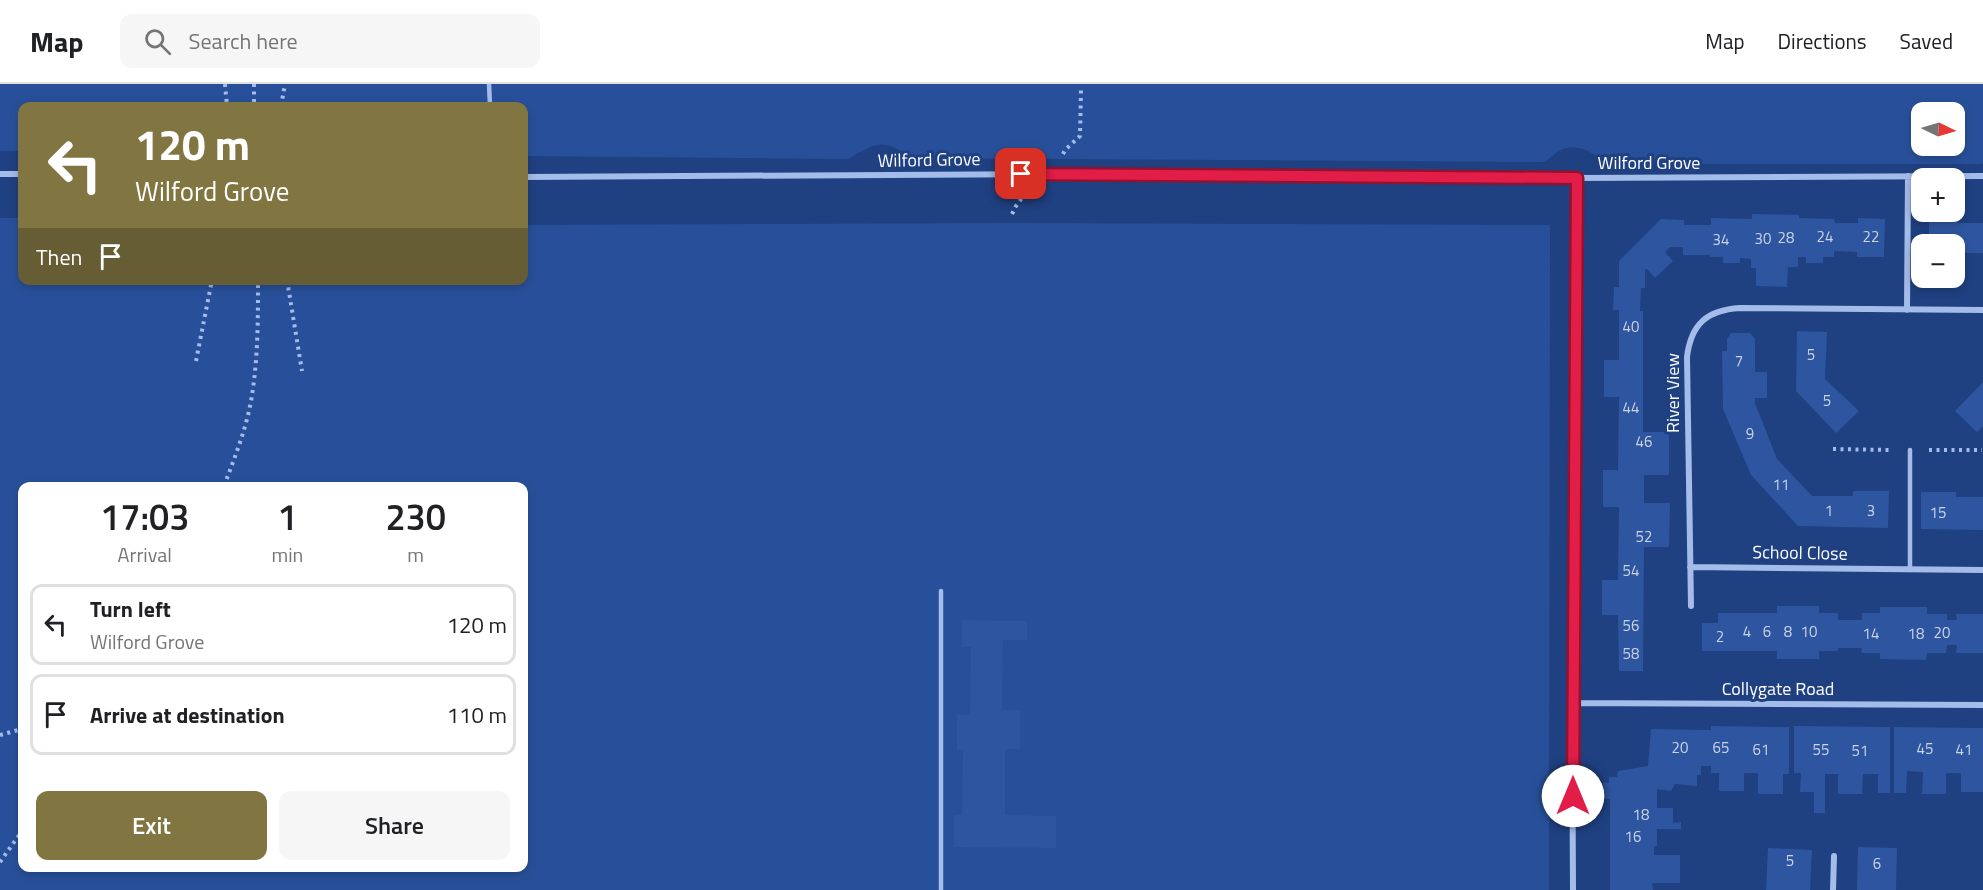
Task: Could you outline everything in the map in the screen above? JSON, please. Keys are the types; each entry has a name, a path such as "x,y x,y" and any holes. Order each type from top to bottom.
{"street":[{"path":"0,174 18,174"},
{"name":"Wilford Grove","path":"528,177 1044,174 1577,178 1983,176"},
{"path":"1907,310 1908,176"},
{"path":"1573,890 1572,703 1577,178"},
{"name":"River View","path":"1691,606 1687,357 1688,343 1702,320 1712,313 1740,308 1983,310"},
{"name":"School Close","path":"1690,567 1983,570"},
{"name":"Collygate Road","path":"1572,703 1983,705"},
{"path":"1833,890 1834,856"}],"lane":[{"path":"489,84 490,102"},
{"path":"1910,450 1910,569"},
{"path":"941,591 941,890"}],"path":[{"path":"225,84 227,102"},
{"path":"254,84 254,102"},
{"path":"282,102 285,84"},
{"path":"1080,136 1081,90"},
{"path":"196,361 211,285"},
{"path":"225,482 244,432 253,388 258,285"},
{"path":"288,285 302,371"},
{"path":"0,735 18,730"},
{"path":"0,862 18,837"}],"shaded area":[{"path":"0,84 1983,84 1983,163 1606,164 1597,156 1573,147 1561,150 1545,162 913,158 887,145 874,146 848,159 528,156 528,102 18,102 18,151 0,151"},
{"path":"0,218 18,218 18,285 528,285 528,225 1009,223 1550,225 1549,890 0,890"}],"building":[{"path":"1752,214 1799,215 1799,218 1834,219 1835,223 1858,223 1858,218 1885,219 1884,257 1857,257 1857,252 1834,251 1834,257 1823,257 1823,263 1806,263 1806,257 1798,257 1798,267 1788,267 1787,287 1756,286 1756,268 1751,268 1751,259 1740,258 1740,263 1723,263 1723,257 1683,255 1683,247 1670,247 1665,252 1673,261 1655,278 1647,269 1645,270 1645,288 1641,288 1640,311 1643,311 1643,432 1669,432 1669,475 1644,475 1644,503 1670,503 1669,547 1644,547 1643,671 1619,671 1618,615 1602,615 1602,580 1618,580 1619,507 1603,507 1603,470 1618,470 1619,397 1604,397 1604,360 1619,360 1619,310 1613,310 1614,287 1619,287 1619,261 1661,219 1684,220 1684,225 1711,225 1711,218 1752,219"},
{"path":"1929,222 1983,223 1983,253 1965,253 1965,234 1929,234"},
{"path":"1797,331 1827,332 1825,379 1859,411 1836,433 1796,391"},
{"path":"1731,333 1750,333 1755,339 1755,372 1767,372 1767,398 1755,398 1755,403 1777,459 1812,496 1853,496 1853,491 1889,491 1888,528 1798,526 1751,475 1723,409 1722,351 1727,351 1727,339"},
{"path":"1983,382 1983,426 1977,432 1955,411"},
{"path":"1921,492 1956,492 1956,497 1983,497 1983,530 1921,529"},
{"path":"1777,606 1819,606 1819,613 1838,613 1838,620 1862,620 1862,613 1880,613 1880,607 1927,607 1927,614 1947,614 1947,620 1957,620 1956,614 1983,614 1983,653 1956,653 1957,645 1947,645 1946,653 1927,653 1926,660 1880,659 1880,653 1861,653 1862,648 1819,651 1819,659 1777,659 1777,651 1702,651 1702,623 1718,623 1718,613 1777,613"},
{"path":"962,620 1027,621 1027,640 1003,640 1002,710 1020,710 1020,749 1005,749 1005,815 1056,816 1056,848 954,847 954,815 962,815 963,750 957,750 957,714 970,715 971,647 962,647"},
{"path":"1711,726 1789,727 1789,774 1783,774 1783,794 1758,794 1758,773 1744,773 1744,791 1719,791 1719,773 1711,773 1711,766 1701,766 1701,775 1697,775 1697,786 1675,784 1671,791 1657,789 1657,808 1673,808 1673,823 1681,822 1681,829 1657,829 1657,846 1654,846 1654,855 1680,855 1680,883 1652,883 1653,890 1610,890 1610,799 1604,799 1603,782 1609,783 1609,777 1617,777 1618,771 1648,766 1651,729 1711,730"},
{"path":"1794,726 1890,727 1890,793 1878,793 1878,774 1863,774 1862,794 1838,794 1838,774 1825,774 1825,813 1814,813 1814,792 1800,792 1801,773 1794,773"},
{"path":"1894,727 1983,728 1983,792 1961,792 1961,773 1946,773 1946,794 1922,794 1923,772 1907,771 1906,793 1894,793"},
{"path":"1858,847 1897,848 1896,890 1857,890"},
{"path":"1768,848 1812,850 1810,890 1766,890"}],"route":[{"path":"1021,174 1577,178 1573,796"}]}
